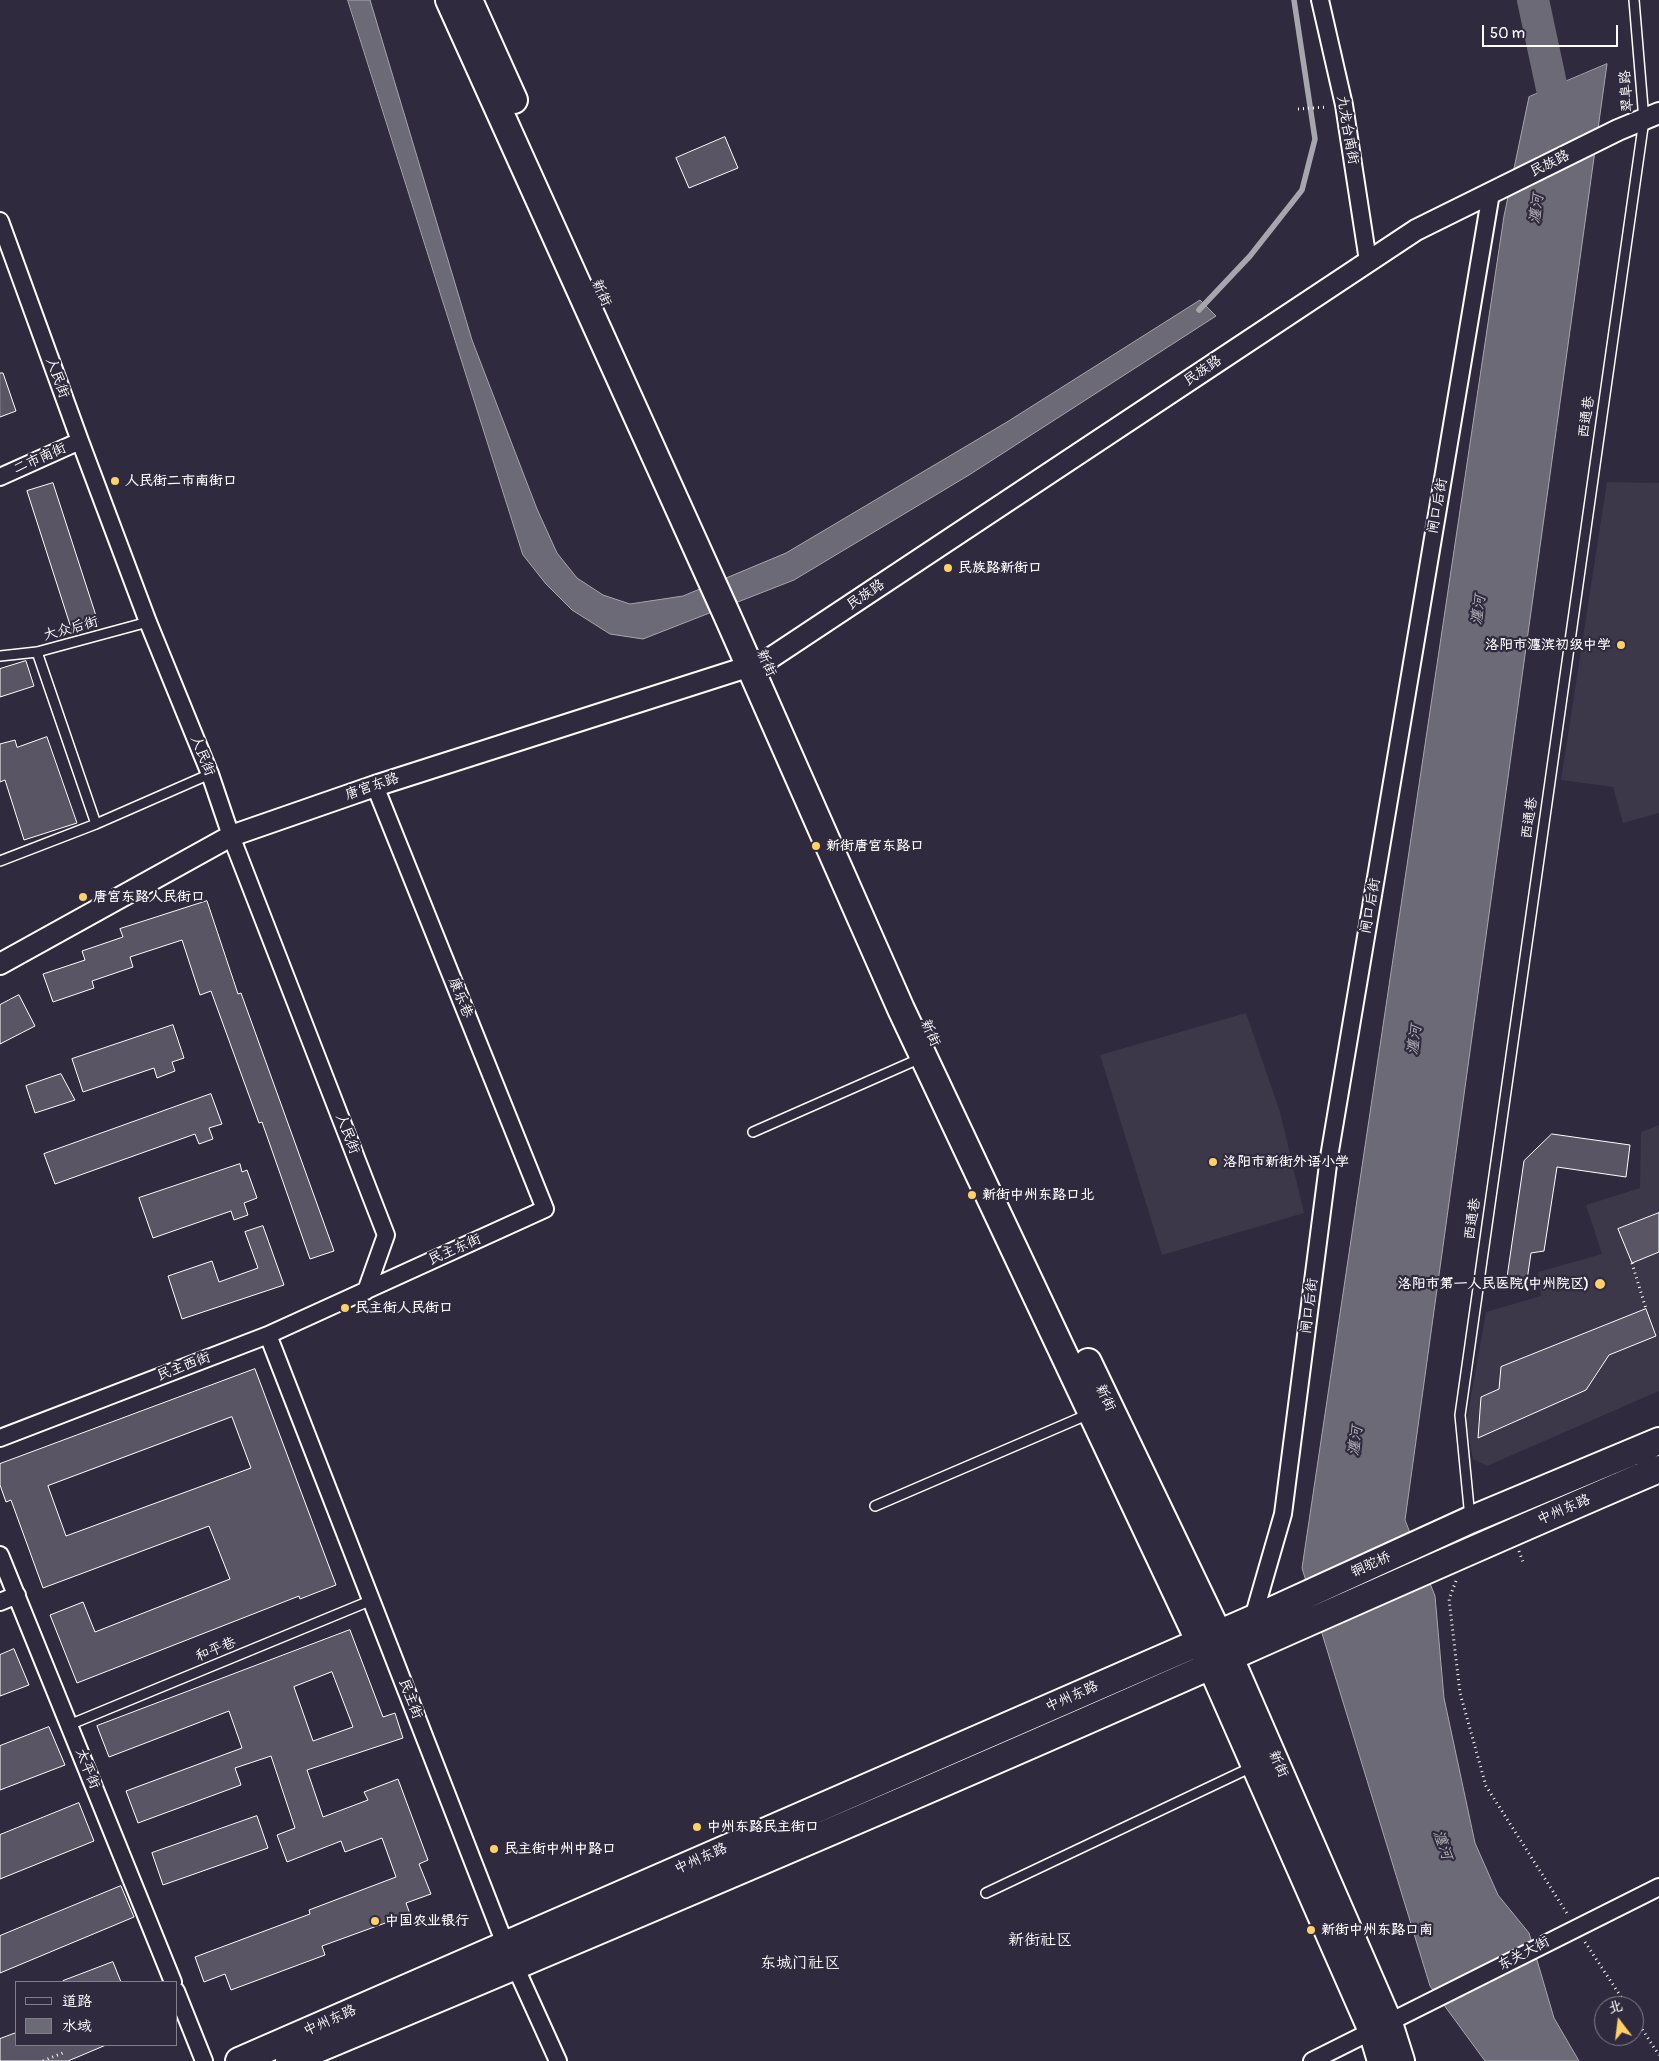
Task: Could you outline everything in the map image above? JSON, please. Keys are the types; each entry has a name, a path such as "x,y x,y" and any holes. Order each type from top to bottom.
{"main road":[{"name":"新街","path":"449,0 936,1045 1209,1638 1265,1761 1380,2027 1401,2061"},
{"name":"新街","path":"469,0 710,558"},
{"name":"新街","path":"758,664 924,1056 1092,1413 1209,1638"},
{"name":"中州东路","path":"1470,1520 1659,1441"},
{"name":"中州东路","path":"1469,1550 1659,1469"},
{"name":"铜驼桥","path":"1270,1620 1470,1520"},
{"name":"铜驼桥","path":"1270,1620 1469,1550"},
{"name":"中州东路","path":"289,2061 510,1955 1209,1638 1270,1620"},
{"name":"中州东路","path":"239,2061 510,1955 1220,1662 1270,1620"},
{"path":"1380,2027 1381,2061"}],"street":[{"name":"九龙台南街","path":"1320,0 1344,105 1368,260"},
{"name":"民族路","path":"758,664 1416,230 1618,130 1651,117"},
{"name":"闸口后街","path":"1270,1620 1329,1156 1491,193"},
{"name":"人民街","path":"0,221 148,622 210,774 231,836 386,1235 366,1291"},
{"name":"二市南街","path":"0,477 80,441"},
{"name":"唐宫东路","path":"0,964 231,836 375,786 758,664"},
{"name":"康乐巷","path":"375,786 545,1209"},
{"name":"民主东街","path":"366,1291 545,1209"},
{"name":"民主西街","path":"0,1438 268,1335 366,1291"},
{"name":"民主街","path":"268,1335 510,1955 558,2061"},
{"name":"太平街","path":"0,1555 173,1981"},
{"path":"0,1602 17,1595"},
{"name":"东关大街","path":"1312,2061 1557,1936 1659,1887"},
{"path":"178,1996 204,2061"}],"lane":[{"name":"翠阜路","path":"1634,0 1651,117"},
{"name":"西通巷","path":"1470,1520 1460,1414 1651,117"},
{"name":"大众后街","path":"0,656 37,652 148,622"},
{"path":"37,652 96,824"},
{"path":"0,861 96,824 210,774"},
{"path":"753,1132 924,1056"},
{"path":"875,1506 1092,1413"},
{"name":"和平巷","path":"69,1725 372,1600"},
{"path":"986,1892 1265,1761"}],"path":[{"path":"1298,109 1344,105"},
{"path":"1632,1263 1646,1309"},
{"path":"1469,1550 1449,1599 1460,1693 1486,1786 1620,1996"},
{"path":"1644,2032 1659,2055"},
{"path":"42,2061 65,2052"}],"shaded area":[{"name":"洛阳市瀍滨初级中学","path":"1607,482 1659,483 1659,813 1623,823 1613,787 1561,780"},
{"name":"洛阳市新街外语小学","path":"1246,1013 1280,1112 1304,1213 1162,1255 1100,1055"},
{"name":"洛阳市第一人民医院(中州院区)","path":"1659,1125 1659,1391 1487,1466 1473,1459 1466,1424 1486,1312 1541,1296 1538,1272 1602,1254 1586,1205 1640,1188 1641,1132"}],"water":[{"path":"348,0 370,0 472,340 537,509 557,553 577,578 603,595 630,604 683,596 786,553 1007,422 1200,300 1216,316 969,475 794,580 643,639 610,634 572,610 546,584 523,555"},
{"path":"1607,64 1405,1520 1435,1596 1444,1698 1475,1843 1498,1895 1529,1933 1554,2018 1579,2061 1485,2061 1430,1986 1302,1568 1504,216 1529,97"}],"building":[{"path":"725,137 738,168 689,188 676,158"},
{"path":"0,373 3,373 16,411 0,417"},
{"path":"53,483 98,622 72,631 27,491"},
{"path":"26,661 34,686 0,697 0,669"},
{"path":"47,737 77,823 24,840 5,780 0,782 0,744 15,740 17,747"},
{"path":"207,901 238,994 241,993 334,1251 310,1259 262,1122 259,1123 211,991 200,995 182,940 130,957 133,967 92,981 94,988 53,1002 43,974 85,960 82,951 123,937 120,929"},
{"path":"19,995 35,1026 0,1044 0,1005"},
{"path":"173,1025 184,1058 172,1062 175,1071 157,1078 154,1068 83,1092 72,1059"},
{"path":"61,1074 75,1100 35,1113 26,1086"},
{"path":"211,1094 222,1124 209,1128 213,1139 199,1144 195,1134 55,1184 44,1154"},
{"path":"1552,1134 1630,1145 1626,1177 1557,1167 1544,1251 1531,1253 1526,1287 1506,1284 1524,1161"},
{"path":"240,1164 242,1172 247,1170 257,1198 244,1203 248,1215 234,1220 231,1211 153,1238 139,1198"},
{"path":"1659,1213 1659,1252 1632,1263 1618,1229"},
{"path":"263,1226 284,1285 182,1319 168,1276 212,1261 219,1282 258,1268 245,1232"},
{"path":"1646,1309 1656,1336 1609,1355 1586,1390 1478,1438 1481,1397 1499,1389 1501,1367"},
{"path":"255,1369 336,1585 300,1599 299,1596 77,1683 50,1615 83,1602 95,1632 230,1579 209,1526 43,1588 11,1500 6,1502 0,1485 0,1464","holes":["232,1417 251,1468 66,1536 48,1486"]},
{"path":"350,1630 383,1717 395,1713 403,1738 307,1770 323,1817 368,1800 364,1792 398,1779 428,1860 419,1864 431,1894 406,1903 410,1914 322,1946 325,1955 231,1990 225,1974 204,1982 195,1957 310,1914 309,1910 396,1877 382,1838 345,1852 341,1841 287,1862 277,1835 295,1828 271,1756 235,1768 241,1785 138,1823 126,1791 242,1748 229,1711 109,1757 97,1726","holes":["332,1672 353,1727 313,1741 294,1687"]},
{"path":"14,1649 29,1685 0,1696 0,1655"},
{"path":"49,1727 65,1765 0,1790 0,1746"},
{"path":"79,1803 94,1841 0,1879 0,1835"},
{"path":"257,1816 268,1848 163,1885 152,1853"},
{"path":"121,1886 134,1917 0,1973 0,1936"},
{"path":"113,1962 121,1981 63,1981"},
{"path":"15,2033 15,2046 104,2046 68,2061 0,2061 0,2039"}],"waterway":[{"path":"1199,310 1250,256 1302,190 1315,139 1294,0"},
{"name":"瀍河","path":"1533,0 1554,98 1549,130"}],"place":[{"name":"人民街二市南街口","path":"115,481"},
{"name":"民族路新街口","path":"948,568"},
{"name":"洛阳市瀍滨初级中学","path":"1621,645"},
{"name":"新街唐宫东路口","path":"816,846"},
{"name":"唐宫东路人民街口","path":"83,897"},
{"name":"洛阳市新街外语小学","path":"1213,1162"},
{"name":"新街中州东路口北","path":"972,1195"},
{"name":"洛阳市第一人民医院(中州院区)","path":"1600,1284"},
{"name":"民主街人民街口","path":"345,1308"},
{"name":"中州东路民主街口","path":"697,1827"},
{"name":"民主街中州中路口","path":"494,1849"},
{"name":"中国农业银行","path":"375,1921"},
{"name":"新街中州东路口南","path":"1311,1930"}],"district":[{"name":"新街社区","path":"1040,1941"},
{"name":"东城门社区","path":"800,1964"}]}
